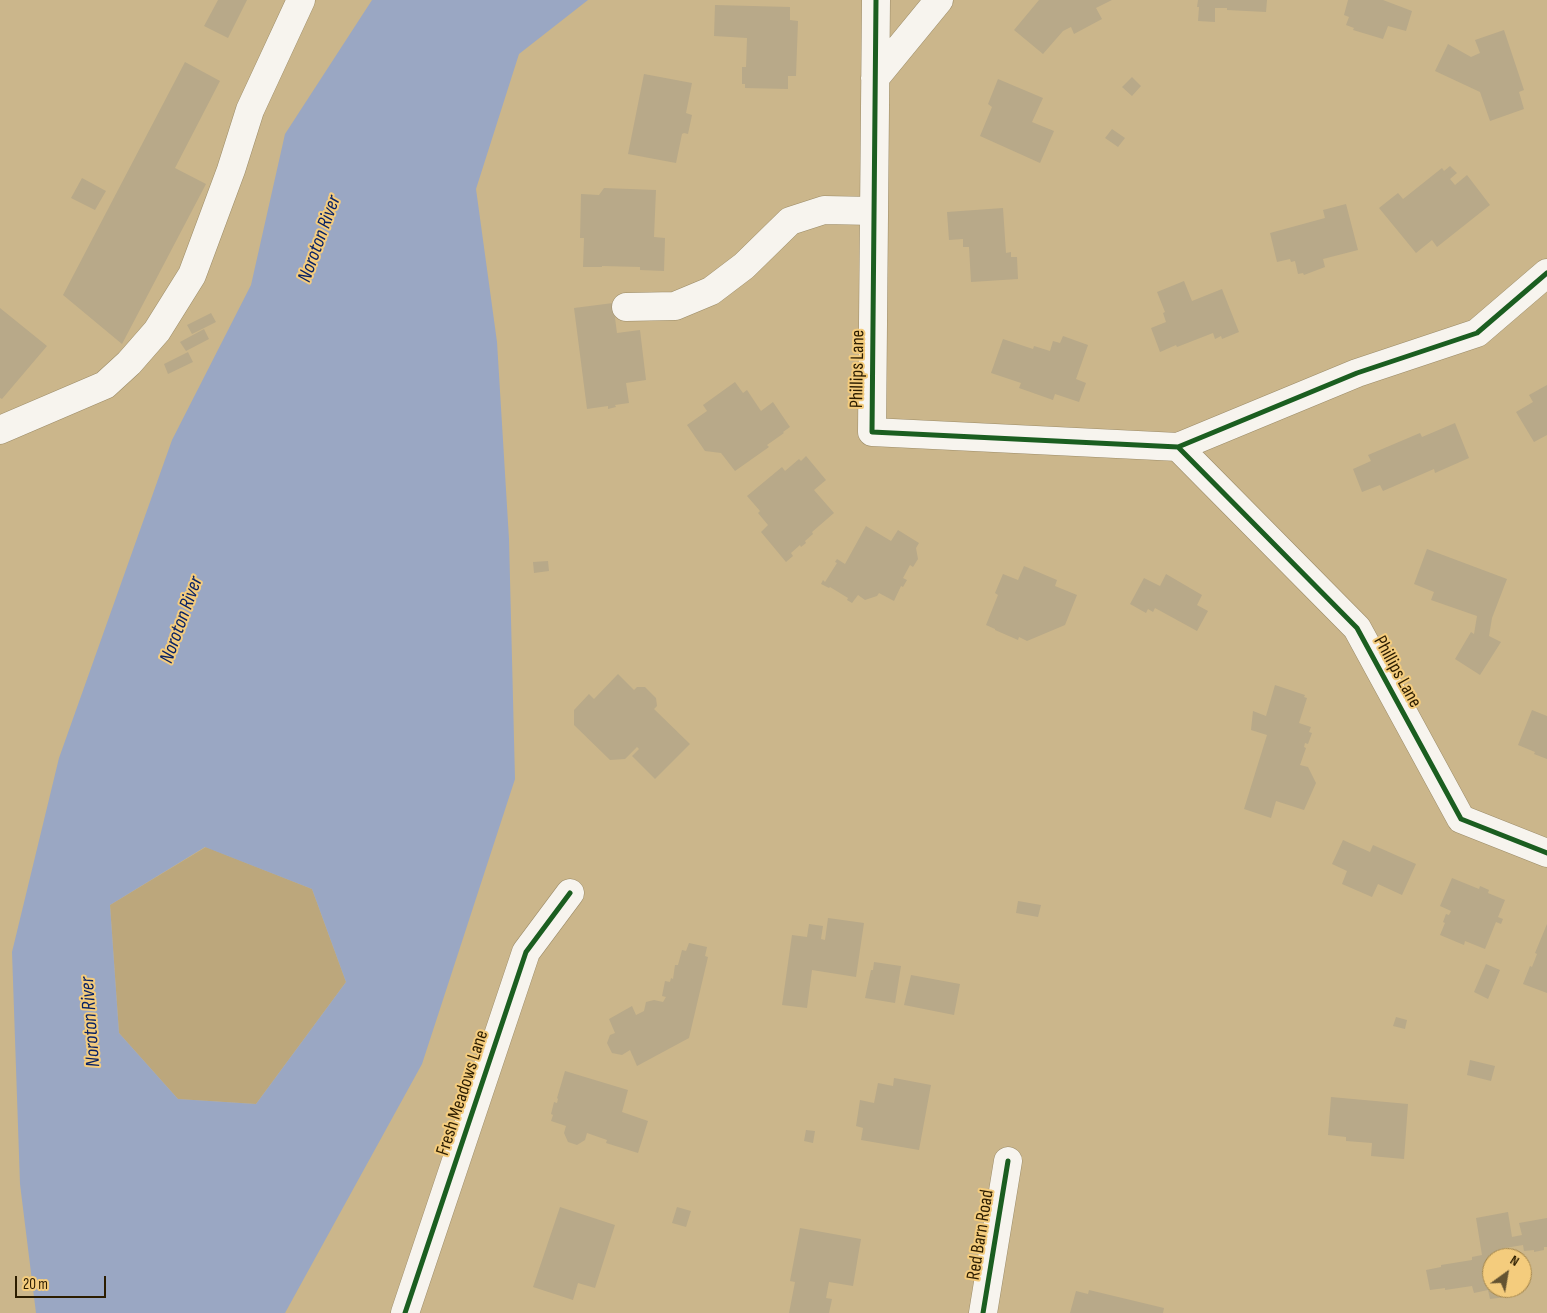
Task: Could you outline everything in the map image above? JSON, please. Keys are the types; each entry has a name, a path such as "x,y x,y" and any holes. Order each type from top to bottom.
{"street":[{"path":"0,430 105,385 129,363 157,332 192,275 231,170 250,110 301,0"},
{"name":"Phillips Lane","path":"876,0 872,432 1178,447 1357,373 1477,333 1547,273"},
{"path":"875,78 939,0"},
{"path":"626,307 675,306 711,291 744,266 790,221 824,210 874,211"},
{"name":"Phillips Lane","path":"1178,447 1357,628 1461,819 1547,852"},
{"name":"Fresh Meadows Lane","path":"405,1313 526,952 570,893"},
{"name":"Red Barn Road","path":"983,1313 1008,1161"}],"shaded area":[{"path":"206,847 312,889 346,982 256,1104 178,1099 119,1033 110,905"}],"water":[{"name":"Noroton River","path":"372,0 588,0 519,54 476,189 497,342 509,539 515,779 422,1064 285,1313 36,1313 20,1184 12,952 59,758 172,440 251,285 285,134","holes":["205,847 312,889 346,982 256,1104 178,1099 119,1033 110,905"]}],"building":[{"path":"218,0 247,0 228,38 204,26"},
{"path":"1039,0 1112,0 1096,8 1102,19 1074,34 1071,27 1063,31 1043,54 1014,30"},
{"path":"1198,0 1267,0 1266,12 1215,8 1215,22 1198,21"},
{"path":"1348,0 1383,0 1412,11 1406,31 1388,26 1383,39 1353,30 1354,28 1346,25 1349,17 1344,15"},
{"path":"715,5 790,7 790,20 798,21 796,76 788,76 788,89 745,88 745,84 742,84 742,67 746,67 747,38 714,36"},
{"path":"1504,30 1524,90 1519,92 1524,109 1490,121 1480,92 1435,71 1448,44 1471,57 1480,53 1475,40"},
{"path":"185,62 220,81 175,168 206,184 122,344 63,295"},
{"path":"644,74 692,83 686,113 692,115 688,134 682,134 676,163 628,154"},
{"path":"1132,77 1141,86 1132,96 1122,87"},
{"path":"998,79 1043,98 1032,122 1054,131 1040,163 980,136 992,107 988,104"},
{"path":"1112,129 1125,138 1118,147 1105,138"},
{"path":"1450,166 1457,173 1450,179 1455,185 1467,175 1490,205 1437,247 1432,240 1416,253 1379,208 1398,193 1403,199 1442,168 1444,171"},
{"path":"82,178 106,191 95,210 71,198"},
{"path":"604,188 656,190 654,237 665,238 664,271 640,270 640,267 583,267 584,238 580,238 581,194 599,195"},
{"path":"1346,204 1358,250 1323,259 1325,267 1304,275 1303,273 1298,274 1295,261 1291,262 1290,259 1277,262 1270,233 1325,218 1323,210"},
{"path":"1003,208 1006,253 1011,252 1011,257 1017,257 1018,279 971,282 969,247 963,247 963,239 949,240 947,212"},
{"path":"1184,281 1192,301 1222,289 1239,332 1222,339 1221,336 1215,339 1213,333 1160,352 1151,328 1166,322 1163,313 1165,312 1157,292"},
{"path":"613,303 617,333 640,330 646,380 626,383 629,403 615,405 616,407 608,409 608,406 587,409 574,308"},
{"path":"0,308 47,346 2,399 0,398"},
{"path":"211,313 216,322 192,334 187,325"},
{"path":"204,329 209,339 186,351 180,342"},
{"path":"1063,336 1088,345 1076,379 1086,383 1079,402 1055,394 1053,400 1019,388 1021,383 991,373 1003,339 1033,349 1034,346 1050,351 1053,341 1060,343"},
{"path":"188,352 193,362 168,374 164,364"},
{"path":"735,382 743,393 747,390 761,411 773,402 790,427 767,445 769,447 735,471 721,453 705,451 687,425 707,411 703,405"},
{"path":"1547,385 1547,435 1534,442 1516,412 1533,402 1529,395"},
{"path":"1455,423 1469,458 1435,473 1434,469 1383,491 1380,485 1362,492 1353,469 1371,461 1368,455 1420,433 1422,437"},
{"path":"806,456 826,480 814,490 834,513 812,532 813,534 805,541 806,543 801,547 800,545 791,553 793,556 786,562 761,532 768,525 758,513 760,511 747,496 782,467 785,471 799,459 801,461"},
{"path":"866,526 891,541 898,530 919,543 916,548 918,559 913,567 910,565 903,578 907,580 903,587 901,586 894,601 879,593 877,596 865,600 858,595 852,603 847,600 848,598 821,584 823,580 825,582 837,563 835,562 837,559 845,564"},
{"path":"1427,549 1507,579 1492,618 1489,636 1501,642 1480,675 1455,659 1471,632 1474,634 1477,616 1431,600 1434,592 1414,584"},
{"path":"548,561 549,571 534,573 533,562"},
{"path":"1024,566 1057,580 1055,586 1077,595 1065,625 1027,641 1019,637 1018,640 986,625 998,595 995,593 1003,574 1018,580"},
{"path":"1166,574 1202,595 1197,605 1208,611 1197,631 1155,608 1153,612 1148,609 1146,613 1130,604 1144,578 1160,586"},
{"path":"618,674 634,690 637,687 645,687 656,698 657,706 654,709 690,744 655,779 632,756 639,749 637,747 625,759 610,760 574,725 574,710 589,694 594,699"},
{"path":"1275,685 1305,695 1304,697 1307,698 1299,723 1311,727 1309,732 1312,733 1308,744 1305,743 1304,747 1306,748 1300,765 1308,767 1316,783 1304,810 1276,801 1271,818 1244,809 1267,735 1251,730 1253,711 1266,716"},
{"path":"1532,710 1547,716 1547,759 1518,745"},
{"path":"1343,840 1370,852 1373,845 1416,864 1402,895 1378,884 1372,897 1342,884 1347,871 1332,864"},
{"path":"1452,878 1479,889 1480,886 1489,890 1488,893 1505,900 1498,917 1503,919 1501,924 1496,922 1485,949 1465,941 1464,945 1440,935 1445,923 1443,922 1446,914 1449,915 1451,911 1440,906"},
{"path":"1018,901 1041,905 1038,917 1016,913"},
{"path":"828,918 864,923 856,977 812,970 807,1008 782,1005 792,935 807,937 809,924 823,926 821,939 825,940"},
{"path":"1547,924 1547,993 1523,984 1530,966 1532,967 1537,954 1535,953"},
{"path":"689,943 707,947 705,956 708,957 689,1038 637,1066 630,1050 622,1055 612,1053 607,1043 610,1035 615,1033 609,1019 632,1006 636,1015 644,1011 646,1002 654,1000 663,1002 666,997 662,996 665,981 670,982 671,978 673,979 675,965 678,965 682,950 686,951"},
{"path":"874,962 901,966 895,1003 865,998"},
{"path":"1486,964 1500,970 1488,999 1474,992"},
{"path":"911,975 960,984 954,1015 904,1005"},
{"path":"1396,1017 1407,1020 1405,1029 1393,1026"},
{"path":"1470,1060 1495,1066 1491,1081 1467,1075"},
{"path":"565,1071 628,1090 622,1112 648,1121 638,1153 606,1143 607,1140 587,1133 585,1140 577,1145 568,1142 564,1133 566,1126 551,1121 554,1102 557,1103"},
{"path":"894,1078 931,1085 919,1150 861,1140 863,1128 856,1126 860,1100 874,1103 878,1083 893,1086"},
{"path":"1331,1097 1408,1104 1404,1159 1371,1156 1372,1143 1346,1141 1346,1137 1328,1135"},
{"path":"806,1130 815,1131 813,1143 804,1141"},
{"path":"560,1207 615,1225 595,1288 578,1283 573,1300 533,1287"},
{"path":"677,1207 691,1211 686,1227 672,1223"},
{"path":"1508,1212 1512,1237 1522,1235 1519,1223 1547,1218 1547,1247 1544,1247 1544,1250 1534,1252 1532,1248 1524,1248 1523,1245 1505,1248 1482,1248 1482,1255 1476,1218"},
{"path":"800,1228 861,1239 853,1286 829,1282 826,1298 832,1299 829,1313 789,1313 795,1282 790,1281"},
{"path":"1482,1255 1482,1291 1474,1293 1472,1286 1430,1290 1426,1270 1441,1267 1441,1265 1472,1260 1472,1257"},
{"path":"1089,1290 1164,1308 1163,1313 1070,1313 1076,1291 1088,1294"}],"cycle path":[{"path":"876,0 872,432 1178,447 1357,628 1461,819 1547,853"},
{"path":"1178,447 1357,373 1477,333 1547,273"},
{"path":"405,1313 526,952 570,893"},
{"path":"983,1313 1008,1161"}]}
